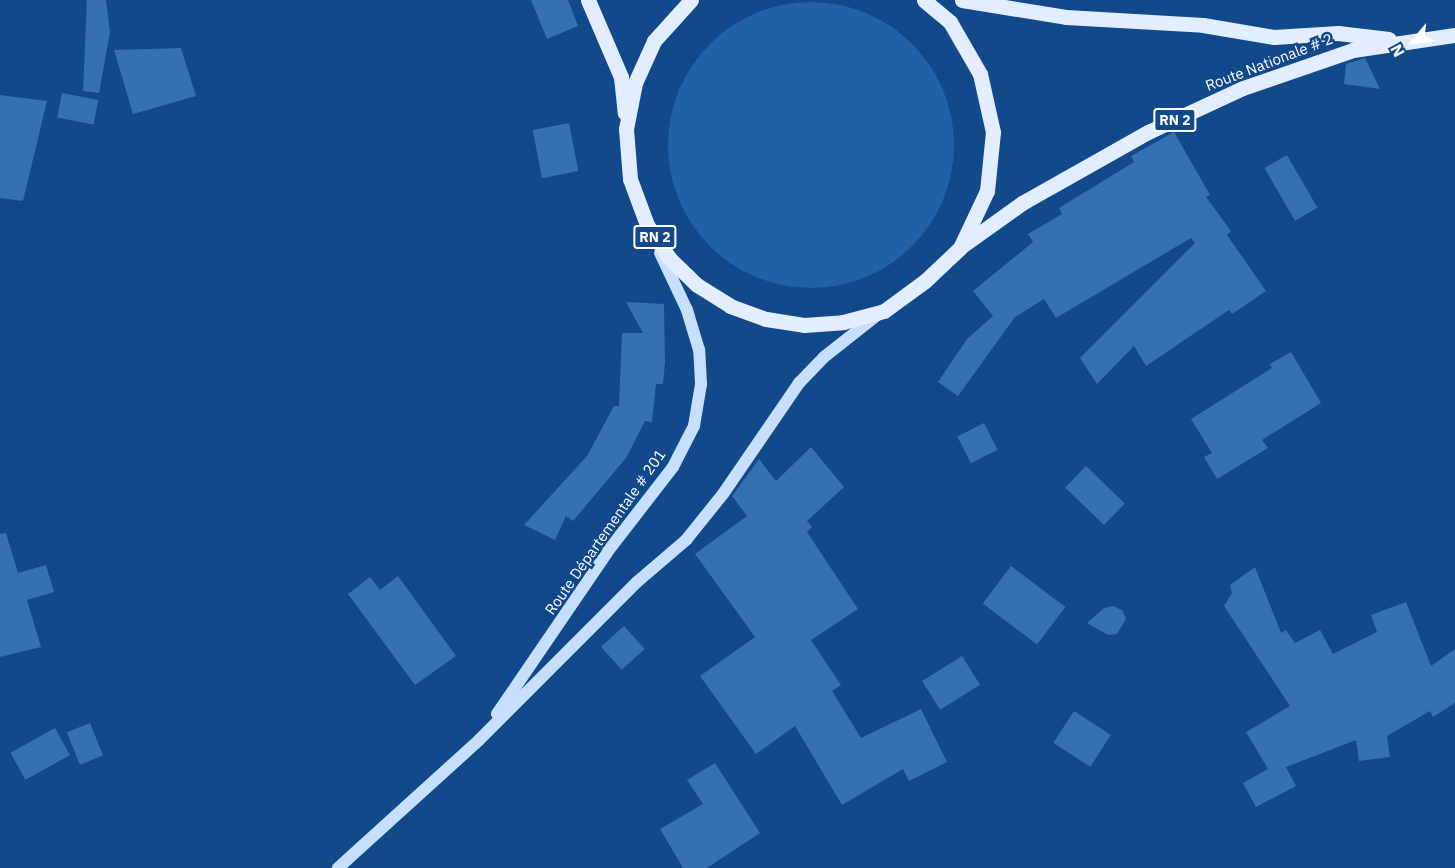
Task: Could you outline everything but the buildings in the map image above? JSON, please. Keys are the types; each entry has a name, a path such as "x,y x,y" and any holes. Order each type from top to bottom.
{"main road":[{"name":"RN 2","path":"588,0 621,77 630,178 647,225 669,258 697,285 730,306 766,319 814,324 843,322 884,311 925,282 960,248 987,191 993,132 980,74 950,22 924,0"},
{"name":"RN 2","path":"626,129 635,83 654,41 692,0"},
{"name":"Route Nationale # 2","path":"962,0 1066,17 1203,25 1274,37 1338,33 1413,42"},
{"name":"Route Nationale # 2","path":"960,248 1022,202 1148,132 1243,88 1353,50 1455,35"},
{"name":"Route Départementale # 201","path":"479,740 611,547 673,467 694,426 701,384 696,334 647,225"},
{"name":"Route Départementale # 201","path":"338,868 479,740 637,582 686,540 723,494 800,383 824,357 884,311"}],"shaded area":[{"path":"811,2 839,5 866,13 902,34 922,54 937,78 948,103 954,145 951,173 943,200 922,236 902,256 878,271 853,282 811,288 783,285 756,277 720,256 700,236 685,212 674,187 668,145 671,117 679,90 700,54 720,34 744,19 769,8"}]}
